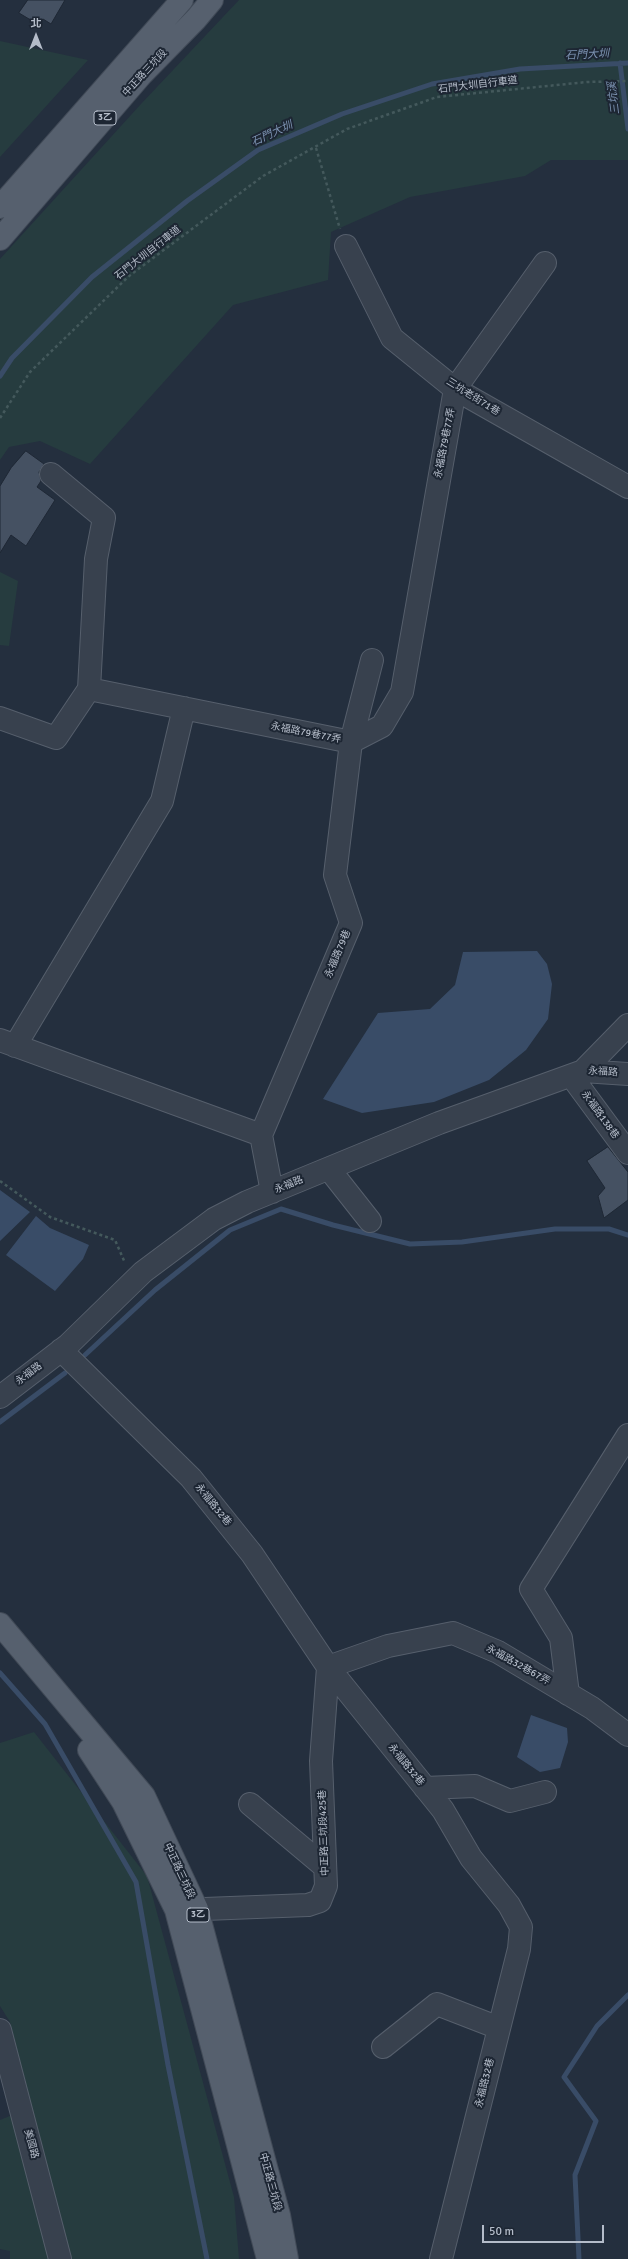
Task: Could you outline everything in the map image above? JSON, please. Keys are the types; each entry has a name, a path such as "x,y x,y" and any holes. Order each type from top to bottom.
{"main road":[{"name":"中正路三坑段","path":"0,207 182,0"},
{"name":"中正路三坑段","path":"0,238 142,74 196,19 212,0"},
{"name":"中正路三坑段","path":"0,1624 144,1796 186,1909 279,2215 287,2259"},
{"name":"中正路三坑段","path":"0,1648 94,1755 186,1909 268,2259"}],"street":[{"name":"三坑老街71巷","path":"346,246 392,338 455,389 628,487"},
{"name":"永福路79巷77弄","path":"90,689 351,742 382,726 402,692 455,389 545,263"},
{"path":"0,718 56,738 90,689 96,559 104,518 52,474"},
{"name":"永福路79巷","path":"260,1135 351,923 335,875 351,742 372,660"},
{"path":"184,708 162,801 7,1043 260,1135 272,1192"},
{"path":"578,1074 628,1024"},
{"name":"永福路","path":"0,1397 61,1350 143,1272 214,1219 247,1202 439,1123 578,1074 628,1074"},
{"name":"永福路138巷","path":"578,1074 628,1153"},
{"path":"329,1169 370,1221"},
{"name":"永福路32巷","path":"61,1350 191,1478 252,1554 328,1667 443,1810 471,1858 509,1905 521,1927 519,1949 441,2259"},
{"path":"568,1694 561,1638 531,1589 628,1435"},
{"name":"永福路32巷67弄","path":"328,1667 388,1646 453,1633 498,1652 568,1694 628,1735"},
{"name":"中正路三坑段425巷","path":"186,1909 308,1905 320,1900 326,1886 321,1761 328,1667"},
{"path":"425,1788 475,1786 510,1801 544,1792"},
{"path":"250,1804 325,1867"},
{"path":"383,2047 437,2004 499,2028"},
{"name":"美國路","path":"0,2030 60,2259"}],"path":[{"name":"石門大圳自行車道","path":"0,418 30,372 129,276 263,176 316,148 347,129 437,98 587,82 628,81"},
{"path":"316,148 346,246"},
{"path":"0,1181 50,1217 115,1240 132,1282"}],"green space":[{"path":"239,0 628,0 628,160 551,160 525,176 410,197 331,232 328,280 233,305 90,464 40,441 9,447 0,460 0,259 141,104"},
{"path":"0,41 88,60 0,157"},
{"path":"0,572 18,581 9,646 0,645"},
{"path":"34,1732 147,1876 234,2197 239,2259 71,2259 10,2022 0,2006 0,1743"},
{"path":"17,2113 53,2259 10,2259 10,2251 0,2249 0,2120"}],"water":[{"path":"537,951 547,964 552,984 548,1019 526,1050 489,1080 434,1102 362,1113 323,1099 378,1013 430,1009 455,985 463,952"},
{"path":"0,1190 30,1212 0,1241"},
{"path":"36,1216 50,1228 89,1245 83,1259 55,1291 6,1255"},
{"path":"531,1715 567,1728 568,1742 560,1768 540,1772 517,1757"}],"building":[{"path":"28,0 65,0 51,24 43,19 39,25 19,13"},
{"path":"26,451 44,464 39,472 41,481 37,487 55,500 26,546 11,535 0,553 0,486 11,468"},
{"path":"608,1147 628,1172 628,1200 604,1218 598,1196 605,1188 587,1161"}],"waterway":[{"name":"三坑溪","path":"620,63 628,129"},
{"name":"石門大圳","path":"0,376 12,358 92,277 187,201 258,150 342,114 432,84 520,69 628,63"},
{"path":"85,1355 155,1290 230,1230 281,1209 333,1225 410,1244 462,1242 555,1229 609,1229 628,1235"},
{"path":"0,1422 65,1373"},
{"path":"0,1673 45,1724 136,1882 168,2065 207,2259"},
{"path":"579,2259 575,2175 596,2121 564,2077 597,2026 628,1995"}]}
